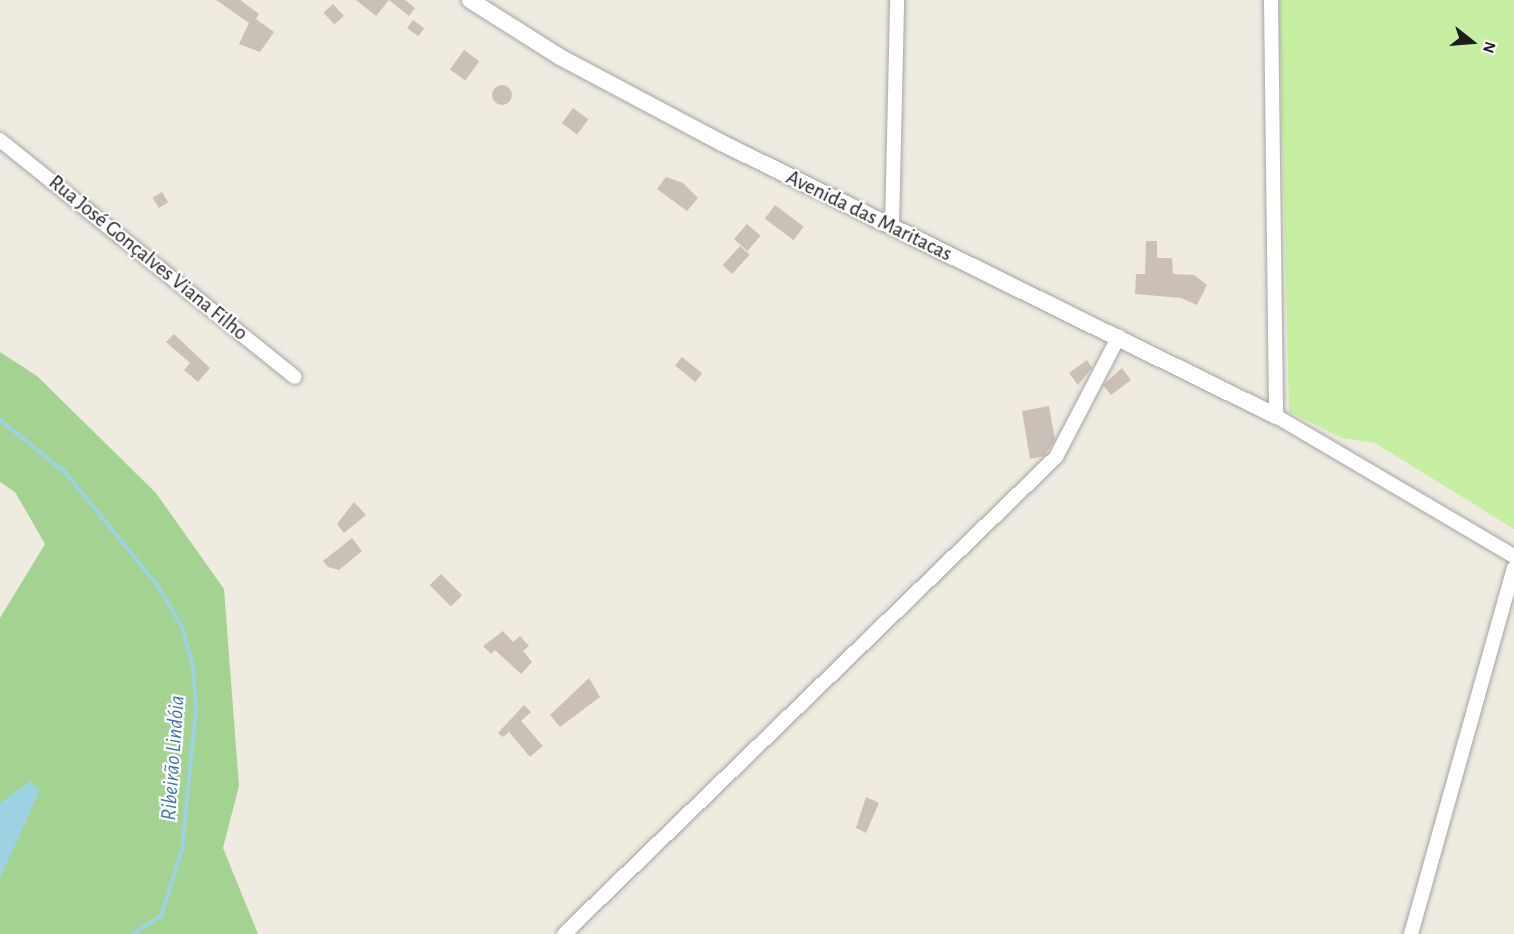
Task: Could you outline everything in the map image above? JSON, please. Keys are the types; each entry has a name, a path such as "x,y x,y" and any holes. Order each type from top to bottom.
{"street":[{"name":"Avenida das Maritacas","path":"470,0 560,57 892,227 1119,336 1276,416"},
{"path":"892,227 897,0"},
{"path":"1271,0 1276,416 1514,556"},
{"name":"Rua José Gonçalves Viana Filho","path":"0,140 295,377"},
{"path":"564,934 1056,457 1119,336"},
{"path":"1411,934 1514,568"}],"green space":[{"path":"1279,0 1514,0 1514,529 1375,443 1342,438 1289,412"},
{"path":"0,352 37,376 156,493 224,589 239,786 223,848 258,934 0,934 0,618 45,544 15,492 0,482"}],"water":[{"path":"30,781 40,790 0,878 0,803"}],"building":[{"path":"216,0 240,0 259,14 256,19 274,32 260,52 239,44 249,23"},
{"path":"356,0 389,0 376,16"},
{"path":"389,0 405,0 415,8 409,16"},
{"path":"333,4 344,16 334,25 323,13"},
{"path":"413,20 424,28 418,36 407,28"},
{"path":"464,50 479,61 465,81 450,69"},
{"path":"502,85 509,88 512,95 509,102 502,105 495,102 492,95 495,88"},
{"path":"573,108 588,119 577,135 562,123"},
{"path":"666,177 683,183 698,198 687,211 657,189"},
{"path":"162,192 168,202 159,208 153,198"},
{"path":"775,205 804,227 794,240 765,219"},
{"path":"747,224 761,236 747,251 734,239"},
{"path":"1146,241 1157,241 1157,258 1172,258 1173,274 1194,275 1207,285 1197,305 1181,298 1135,294 1136,274 1145,274"},
{"path":"740,246 750,255 732,274 723,265"},
{"path":"174,334 210,368 198,382 184,370 190,363 166,342"},
{"path":"682,357 702,373 695,382 675,366"},
{"path":"1087,360 1092,368 1078,385 1069,373"},
{"path":"1122,368 1131,380 1111,395 1103,385"},
{"path":"1049,406 1055,440 1044,456 1030,459 1022,411"},
{"path":"354,502 366,515 344,533 337,524"},
{"path":"352,538 362,551 339,570 328,567 323,561"},
{"path":"441,574 462,595 451,607 430,585"},
{"path":"503,631 513,642 520,636 529,646 523,651 532,662 521,674 495,650 491,654 483,646"},
{"path":"589,678 600,697 560,727 550,715"},
{"path":"524,705 531,712 521,721 543,746 530,757 509,732 503,737 498,733"},
{"path":"866,797 879,803 866,833 856,828"}],"waterway":[{"name":"Ribeirão Lindóia","path":"0,420 65,472 157,585 181,625 193,666 196,709 182,849 161,916 132,934"}]}
